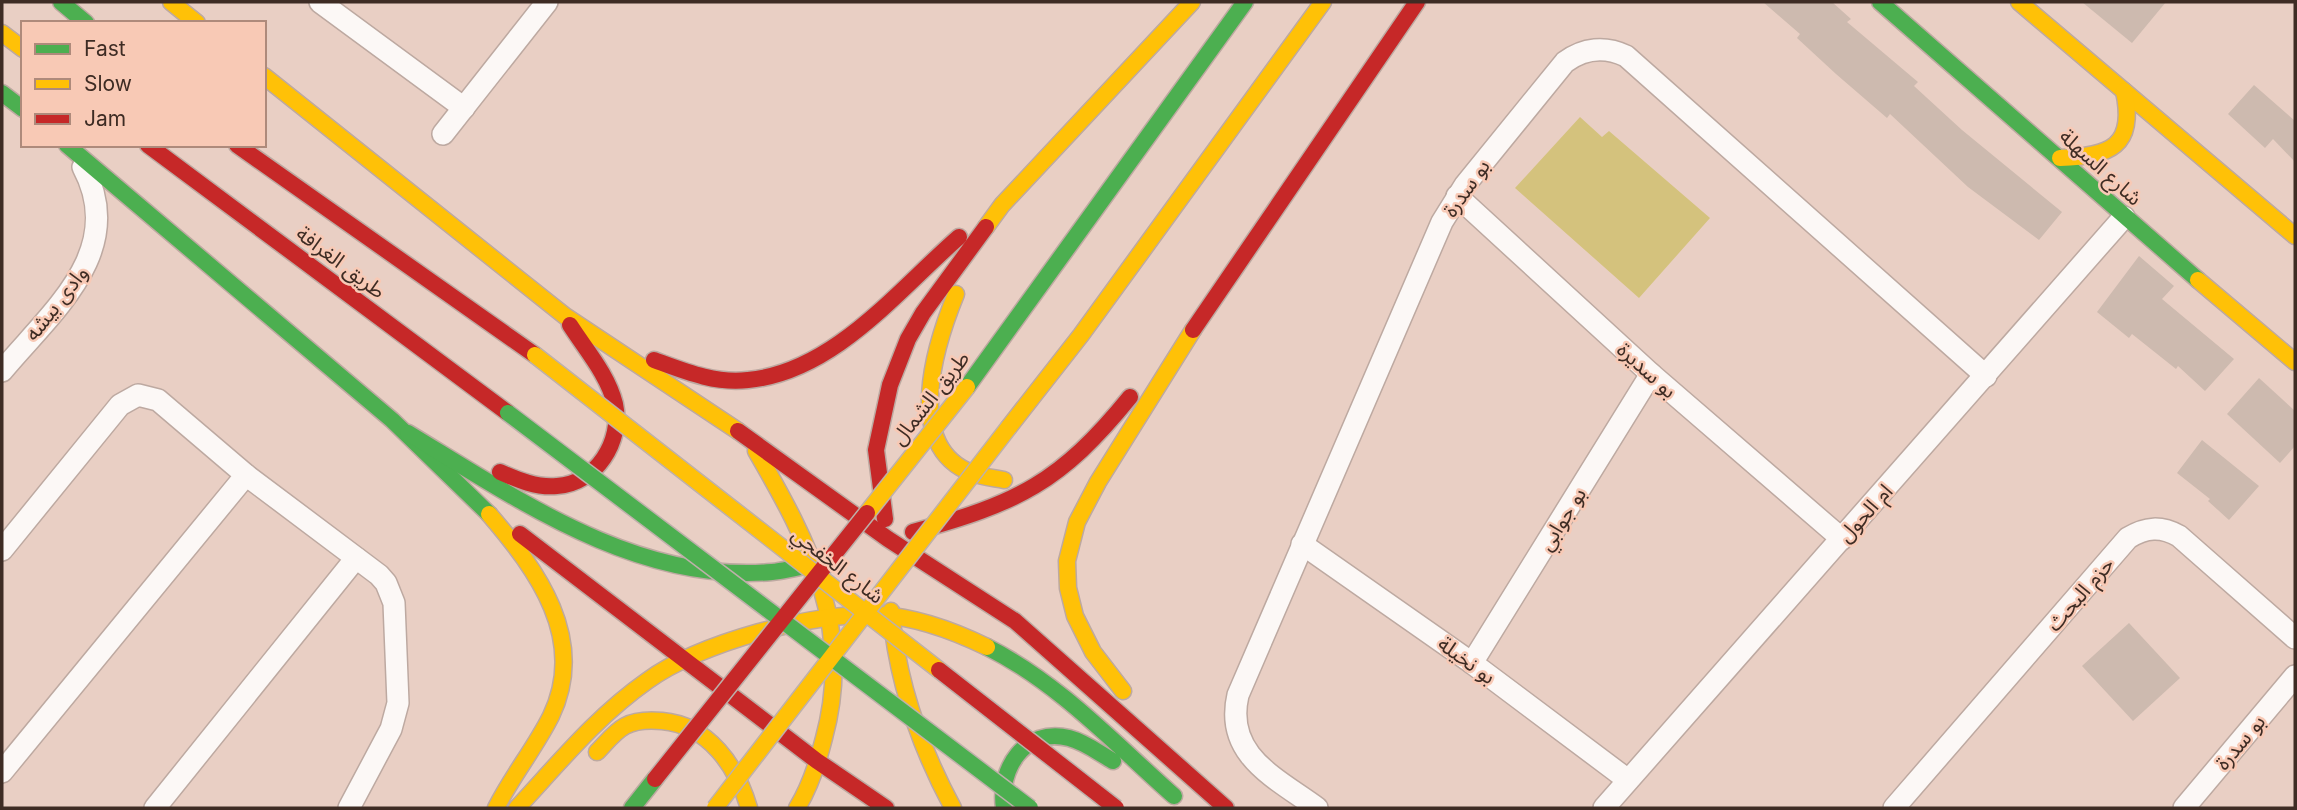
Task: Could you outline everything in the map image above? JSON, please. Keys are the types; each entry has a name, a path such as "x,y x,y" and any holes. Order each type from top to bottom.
{"main road":[{"path":"61,2 84,21"},
{"path":"171,2 195,21"},
{"path":"953,808 931,768 910,715 891,615 888,539 876,450 890,385 904,349 923,313 1002,205 1192,2"},
{"name":"طريق الشمال","path":"630,804 655,779 967,387 1245,2"},
{"path":"715,808 1082,335 1323,2"},
{"path":"1132,700 1103,667 1078,624 1068,589 1069,547 1087,501 1228,275 1417,2"},
{"name":"شارع السهلة","path":"1880,2 2124,217 2295,362"},
{"path":"2019,2 2295,236"},
{"path":"2,33 21,47"},
{"path":"266,78 565,316 747,437 888,539 1015,621 1226,808"},
{"path":"2060,158 2100,154 2124,139 2131,120 2124,91"},
{"path":"2,93 21,108"},
{"name":"طريق الغرافة","path":"151,147 1030,808"},
{"name":"طريق الغرافة","path":"240,147 535,355"},
{"path":"70,148 162,222 408,433 514,544 538,578 556,615 563,646 563,678 554,712 496,808"},
{"path":"565,316 664,365 693,373 736,380 786,372 845,341 940,253 1002,205"},
{"path":"1002,205 940,333 928,402 935,437 943,450 964,469 977,476 1005,480 1033,474 1087,446"},
{"path":"408,433 562,525 631,552 716,572 771,571 816,565 1018,498 1087,446 1228,275"},
{"path":"408,433 537,486 564,486 588,476 606,457 611,445 616,432 616,406 605,381 565,316"},
{"name":"شارع الخفجي","path":"535,355 1116,808"},
{"path":"747,437 799,525 816,565 831,619 835,668 831,710 817,761 797,808"},
{"path":"471,497 817,761 886,808"},
{"path":"517,808 622,701 684,658 750,633 831,619 891,615 953,633 998,652 1040,679 1190,808"},
{"path":"1152,720 1241,808"},
{"path":"581,766 620,730 631,724 664,722 679,725 710,740 721,750 746,790 749,808"},
{"path":"1004,808 1001,792 1007,766 1025,746 1050,737 1076,740 1173,795"}],"street":[{"path":"320,2 464,108"},
{"path":"443,134 546,2"},
{"name":"بو سدرة","path":"1317,808 1253,760 1244,748 1235,721 1238,695 1436,236 1457,196 1565,62 1576,53 1613,50 1626,56 1986,376"},
{"name":"وادى بيشه","path":"2,371 90,260 99,218 94,190 70,148"},
{"name":"بو سديرة","path":"1457,196 1651,374 1842,539"},
{"name":"ام الحول","path":"1604,808 2124,217"},
{"name":"بو جوابي","path":"1472,663 1651,374"},
{"path":"2,550 120,405 138,395 158,400 246,475 379,575 391,593 399,690 391,729 349,808"},
{"path":"2,772 246,475"},
{"name":"حزم البحث","path":"1894,808 2120,547 2139,532 2161,528 2179,536 2295,638"},
{"name":"بو نخيلة","path":"1303,544 1472,663 1628,780"},
{"path":"155,808 356,558"},
{"name":"بو سدرة","path":"2184,808 2295,676"}],"shaded area":[{"path":"1580,117 1602,137 1609,131 1710,218 1639,298 1515,188"}],"building":[{"path":"1763,2 1832,2 1851,19 1847,22 1918,82 1914,86 1962,130 2062,212 2039,240 1968,187 1890,114 1887,118 1797,38 1800,34"},
{"path":"2082,2 2166,2 2132,43"},
{"path":"2254,85 2295,121 2295,162 2273,139 2265,148 2228,114"},
{"path":"2139,256 2174,286 2162,299 2234,359 2205,391 2178,366 2176,369 2132,334 2129,338 2097,312"},
{"path":"2259,378 2295,411 2295,446 2280,463 2227,414"},
{"path":"2202,440 2259,486 2229,520 2208,501 2210,499 2177,473"},
{"path":"2129,623 2180,678 2133,721 2082,666"}],"traffic: fast":[{"path":"61,2 84,21"},
{"path":"967,387 1245,2"},
{"path":"1880,2 2198,280"},
{"path":"2,93 21,107"},
{"path":"69,147 392,420 489,514"},
{"path":"508,413 1030,808"},
{"path":"408,433 536,509 627,551 674,565 722,572 772,572 830,560"},
{"path":"987,647 1062,696 1174,796"},
{"path":"1004,808 1003,793 1010,766 1018,754 1039,739 1053,736 1069,738 1113,761"},
{"path":"632,808 655,779"}],"traffic: slow":[{"path":"171,2 195,21"},
{"path":"986,227 1002,205 1192,2"},
{"path":"1009,427 1081,335 1323,2"},
{"path":"2019,2 2295,236"},
{"path":"2,33 21,47"},
{"path":"266,78 565,316 738,431"},
{"path":"2060,158 2093,155 2115,145 2126,125 2124,91"},
{"path":"2198,280 2295,362"},
{"path":"956,294 934,365 930,392 931,418 937,441 950,460 972,473 1004,480"},
{"path":"1123,691 1093,652 1075,616 1068,588 1067,561 1077,522 1098,482 1193,330"},
{"path":"535,355 939,670"},
{"path":"867,513 967,387"},
{"path":"715,808 1009,427"},
{"path":"756,451 794,520 809,554 830,624 834,660 832,698 816,765 797,808"},
{"path":"489,514 524,558 552,607 564,660 561,688 551,716 496,808"},
{"path":"891,611 904,688 920,737 953,808"},
{"path":"517,808 611,709 669,667 726,642 823,618 880,615 935,626 987,647"},
{"path":"597,752 617,731 629,724 653,721 679,724 707,739 719,751 737,778 749,808"}],"traffic: jam":[{"path":"1193,330 1417,2"},
{"path":"151,147 508,413"},
{"path":"240,147 535,355"},
{"path":"885,519 876,450 890,385 908,339 923,313 986,227"},
{"path":"654,360 700,376 736,381 779,374 809,362 863,325 959,237"},
{"path":"500,472 535,485 557,486 571,483 584,478 595,469 610,446 616,418 612,393 570,325"},
{"path":"913,532 981,511 1035,486 1081,450 1130,397"},
{"path":"738,431 888,539 1015,621 1226,808"},
{"path":"655,779 867,513"},
{"path":"520,534 817,761 886,808"},
{"path":"939,670 1116,808"}]}
